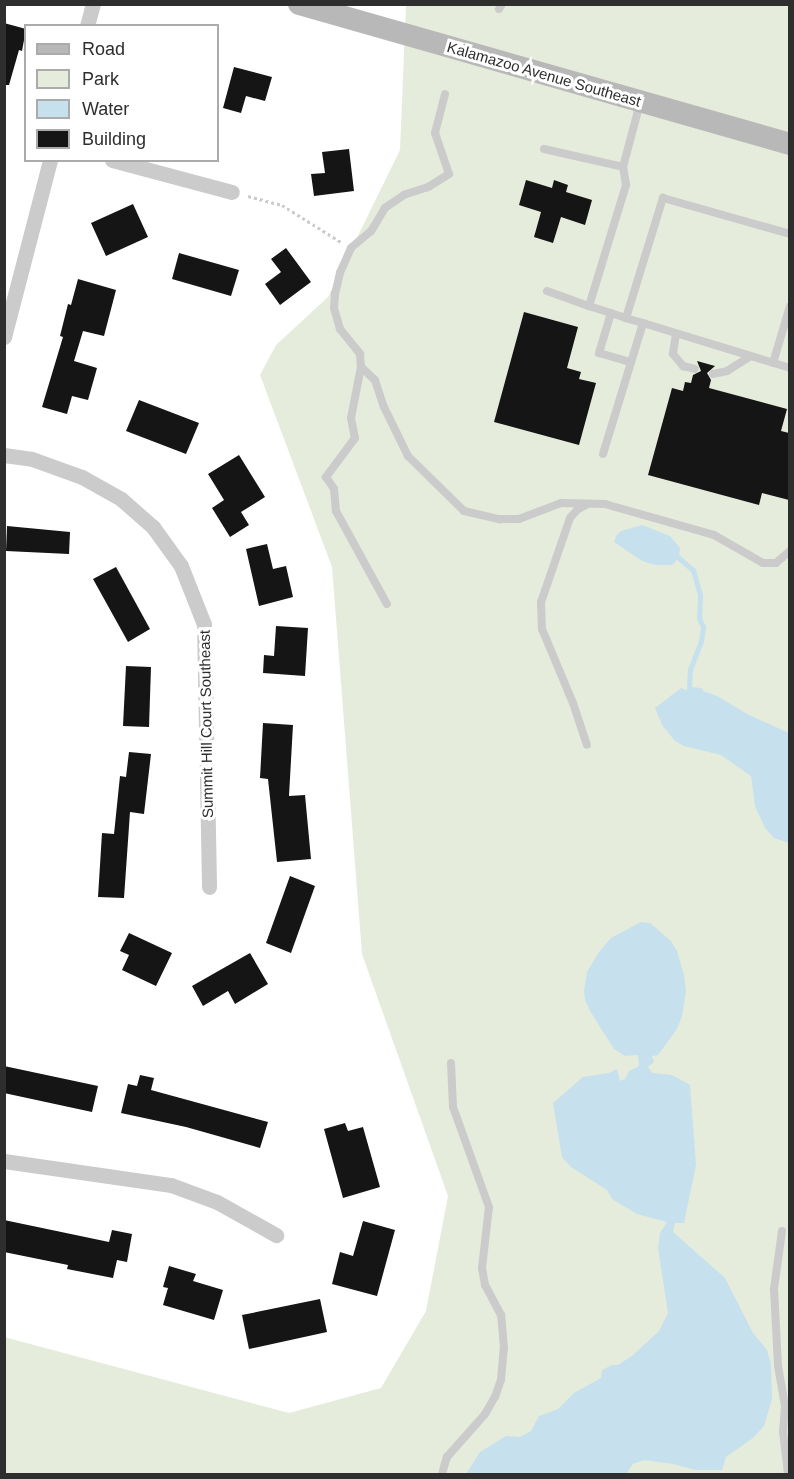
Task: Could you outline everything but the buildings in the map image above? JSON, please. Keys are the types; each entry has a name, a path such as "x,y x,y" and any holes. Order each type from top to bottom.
{"street":[{"path":"88,24 93,4"},
{"name":"Kalamazoo Avenue Southeast","path":"299,4 789,144"},
{"path":"4,337 49,162"},
{"path":"120,162 232,192"},
{"name":"Summit Hill Court Southeast","path":"4,454 32,459 82,477 121,499 153,527 181,566 204,624 208,887"},
{"path":"4,1161 171,1185 217,1203 276,1235"}],"lane":[{"path":"387,604 336,511 334,489 326,477 355,438 351,418 361,367 360,354 340,329 334,308 340,273 351,248 371,231 385,208 404,195 428,187 449,174 435,133 445,94"},
{"path":"590,306 626,185 623,167 640,102"},
{"path":"544,150 623,167"},
{"path":"626,318 663,198 789,234"},
{"path":"547,291 676,334 789,368"},
{"path":"773,363 789,306"},
{"path":"611,313 599,353 631,362"},
{"path":"603,454 643,323"},
{"path":"676,334 673,354 683,366 695,369"},
{"path":"713,374 727,371 749,357"},
{"path":"361,367 375,380 384,406 408,456 464,511 500,519 519,519 561,503 605,504 714,535 763,563 776,562 789,550"},
{"path":"587,746 573,703 542,629 541,602 570,518 578,509 589,504"},
{"path":"442,1474 447,1457 485,1414 495,1397 501,1380 504,1348 501,1315 485,1285 482,1268 482,1249 487,1236 489,1207 453,1107 450,1063"},
{"path":"782,1231 774,1289 778,1366 787,1405 783,1431 788,1474"}],"path":[{"path":"232,192 282,205 351,248"}],"green space":[{"path":"406,5 789,5 789,1474 5,1474 4,1337 289,1413 381,1388 426,1311 448,1196 362,954 332,567 260,375 276,345 328,297 400,150"}],"water":[{"path":"642,525 670,536 680,548 679,558 672,565 656,565 642,561 614,542 621,531"},
{"path":"681,688 688,691 700,690 717,696 749,715 789,733 789,843 774,838 765,828 755,806 751,776 721,755 684,746 675,741 662,725 655,708"},
{"path":"641,922 650,923 671,941 677,951 686,991 682,1016 677,1029 658,1055 652,1056 654,1062 648,1067 652,1073 672,1075 690,1085 696,1165 684,1223 675,1223 673,1232 725,1278 753,1333 767,1350 771,1364 772,1399 764,1426 753,1438 726,1457 722,1470 696,1470 644,1460 633,1464 626,1474 466,1474 480,1452 506,1436 520,1437 531,1431 539,1416 558,1409 574,1393 601,1378 602,1370 618,1365 633,1355 659,1331 668,1313 658,1248 660,1233 667,1222 637,1214 612,1199 607,1190 571,1167 562,1157 553,1103 583,1077 609,1073 617,1069 620,1081 625,1079 629,1071 639,1066 638,1055 625,1056 614,1049 590,1011 584,991 587,972 599,952 611,938"}],"waterway":[{"path":"679,558 693,570 700,595 699,618 703,627 701,641 690,669 689,689 700,690"}]}
